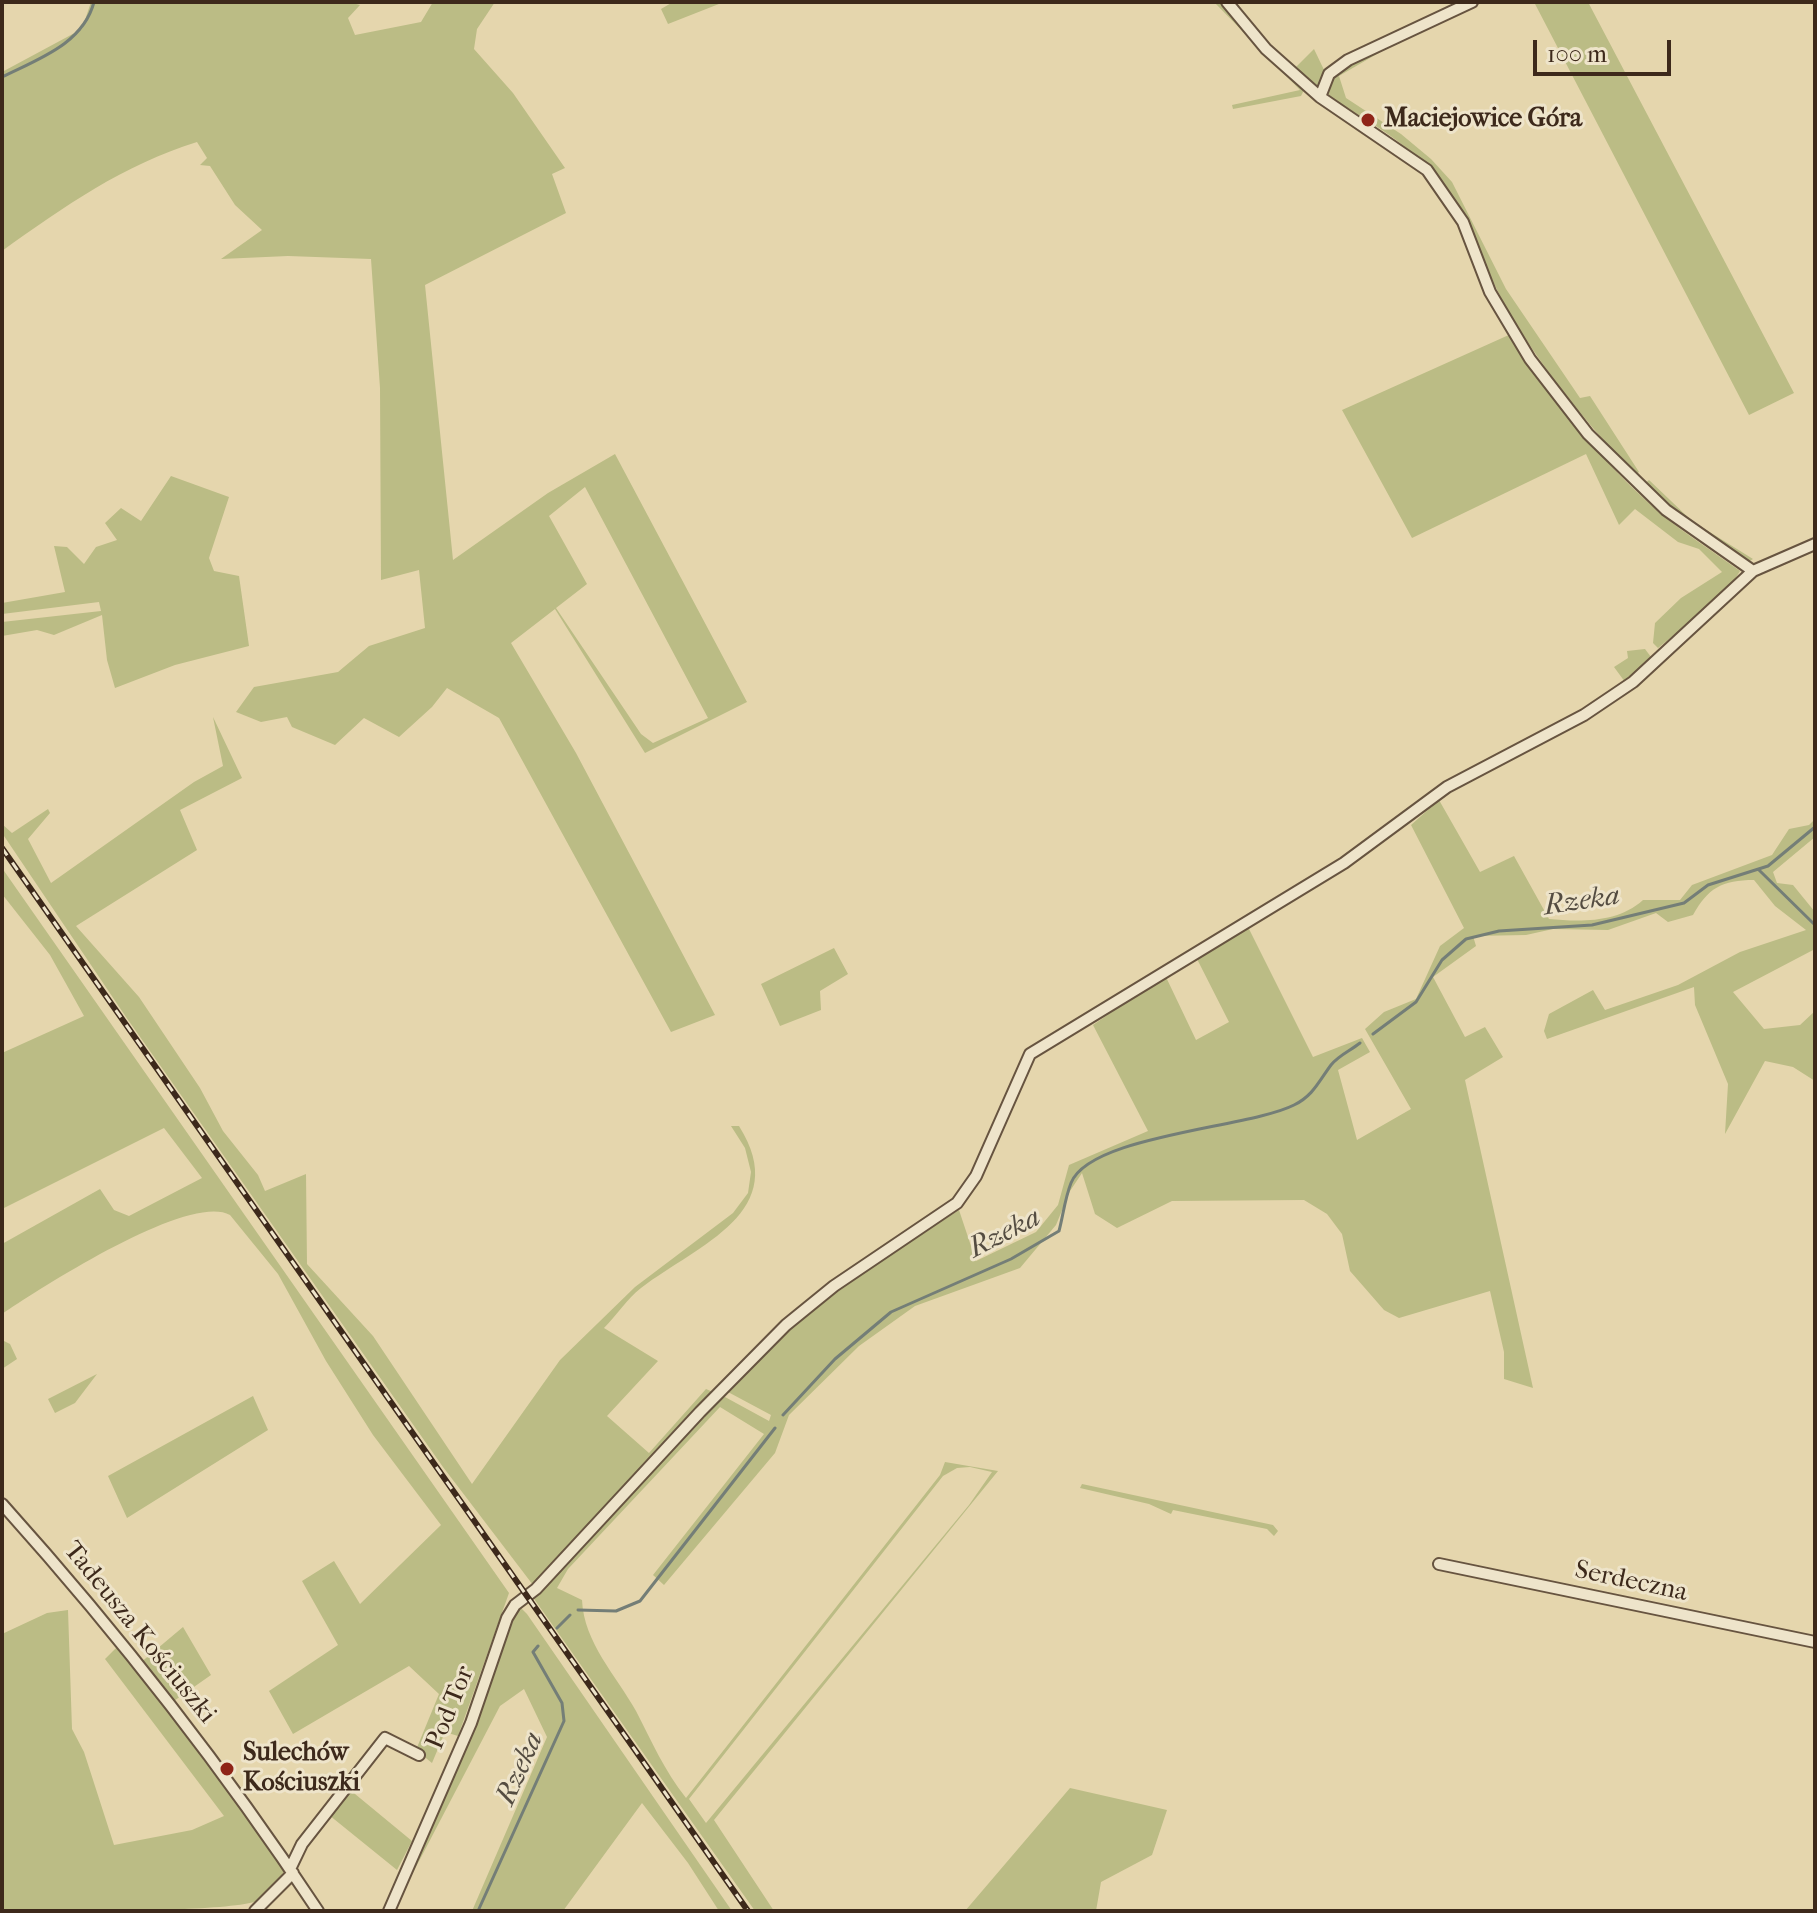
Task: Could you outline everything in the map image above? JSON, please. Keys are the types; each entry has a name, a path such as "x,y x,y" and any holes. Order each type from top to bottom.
{"street":[{"path":"1227,2 1266,49 1320,97 1427,170 1463,222 1490,292 1530,359 1588,434 1666,510 1753,571"},
{"path":"1320,97 1329,74 1348,60 1472,2"},
{"name":"Pod Tor","path":"389,1911 471,1723 511,1611 786,1325 834,1286 957,1203 976,1176 1030,1054 1344,863 1447,787 1584,715 1633,682 1753,571 1815,544"},
{"name":"Tadeusza Kościuszki","path":"2,1504 86,1597 225,1774 318,1911"},
{"name":"Serdeczna","path":"1439,1564 1815,1642"},
{"path":"255,1911 291,1871 302,1844 385,1738 419,1755"}],"green space":[{"path":"91,2 349,2 360,5 348,18 355,35 421,22 433,2 495,2 477,29 474,49 513,93 565,168 552,174 566,213 425,285 453,560 548,493 615,454 747,702 645,753 555,609 511,643 576,753 715,1015 671,1032 499,718 447,688 432,707 399,737 364,718 335,745 292,727 287,717 261,722 236,712 254,687 338,672 369,646 425,628 419,570 381,580 380,388 371,259 288,256 221,259 262,230 235,205 210,166 200,165 207,158 197,142 119,175 2,251 2,72 82,29","holes":["585,487 708,718 653,743 641,734 556,608 587,584 549,516"]},
{"path":"673,2 724,2 668,24 661,9"},
{"path":"1214,2 1222,2 1305,88 1301,96 1233,109 1232,105 1300,90"},
{"path":"1534,2 1588,2 1794,393 1749,415"},
{"path":"1401,40 1339,76 1346,98 1401,134 1452,182 1506,289 1580,398 1590,396 1639,472 1635,475 1537,356 1509,312 1457,205 1434,173 1409,150 1329,96 1327,87 1335,74"},
{"path":"1314,49 1325,72 1317,88 1296,67"},
{"path":"1511,334 1543,383 1618,473 1670,521 1740,571 1726,593 1658,648 1653,643 1655,623 1681,598 1722,572 1699,549 1678,542 1635,509 1619,525 1586,454 1412,538 1342,410"},
{"path":"171,476 229,497 209,558 214,571 239,576 249,646 175,665 115,688 107,660 102,615 54,635 37,630 2,636 2,622 101,611 99,602 2,614 2,603 65,592 54,546 67,547 84,564 96,547 117,540 105,523 121,508 141,521"},
{"path":"1649,480 1692,521 1753,559 1748,562 1671,508 1644,484"},
{"path":"1645,649 1651,657 1625,682 1614,667 1628,658 1627,651"},
{"path":"213,717 242,778 180,810 197,850 76,926 139,997 200,1088 223,1131 258,1175 265,1191 306,1174 307,1264 373,1336 472,1484 560,1360 635,1287 733,1213 748,1193 751,1172 745,1148 731,1126 739,1126 753,1156 755,1181 747,1203 732,1223 641,1288 604,1328 658,1361 607,1416 649,1453 706,1389 713,1392 533,1585 443,1467 126,1017 2,833 2,824 12,833 48,809 50,813 28,839 51,883 194,782 223,766"},
{"path":"1439,800 1480,872 1514,856 1549,919 1573,921 1610,917 1633,908 1643,900 1680,900 1692,885 1772,855 1789,829 1809,825 1815,819 1815,837 1773,872 1777,883 1793,885 1815,912 1815,949 1733,992 1764,1029 1800,1025 1815,1011 1815,1081 1793,1067 1765,1061 1725,1134 1728,1084 1695,1005 1694,987 1547,1039 1544,1031 1549,1014 1593,990 1605,1010 1678,985 1740,952 1806,930 1775,906 1754,880 1717,887 1704,898 1693,915 1668,922 1656,913 1608,930 1553,929 1526,935 1473,936 1476,946 1433,977 1465,1037 1485,1027 1503,1057 1465,1080 1533,1388 1504,1379 1504,1352 1490,1291 1399,1318 1384,1310 1350,1271 1342,1234 1327,1214 1304,1200 1172,1201 1117,1228 1095,1214 1082,1173 1070,1191 1056,1225 1020,1268 915,1306 859,1346 789,1415 775,1453 664,1585 653,1575 764,1434 720,1407 568,1569 557,1588 582,1600 588,1630 595,1645 686,1798 940,1475 945,1462 998,1471 714,1820 774,1911 755,1911 532,1596 719,1399 725,1397 769,1421 771,1415 728,1392 729,1387 823,1299 959,1210 976,1261 1036,1232 1058,1205 1069,1165 1148,1131 1093,1025 1165,975 1196,1040 1229,1022 1197,959 1248,927 1313,1057 1362,1038 1370,1052 1338,1070 1357,1140 1411,1109 1365,1029 1384,1012 1416,999 1440,946 1464,928 1411,825","holes":["970,1467 992,1472 969,1505 706,1823 689,1799 943,1476 957,1468"]},
{"path":"2,868 509,1593 458,1736 445,1732 432,1763 416,1750 439,1694 409,1666 293,1734 269,1691 338,1645 302,1581 334,1561 360,1604 441,1525 373,1435 326,1361 278,1274 230,1215 210,1212 182,1217 150,1230 114,1246 2,1314 2,1244 100,1189 114,1210 129,1216 202,1178 164,1128 2,1209 2,1053 84,1016 50,955 2,894"},
{"path":"834,948 848,974 820,991 821,1010 780,1026 761,984"},
{"path":"2,1340 10,1344 17,1359 2,1369"},
{"path":"97,1374 75,1403 55,1413 48,1399"},
{"path":"253,1396 268,1430 127,1518 108,1476"},
{"path":"1082,1484 1273,1525 1278,1531 1274,1536 1267,1529 1173,1510 1171,1514 1149,1504 1080,1488"},
{"path":"519,1606 732,1911 719,1911 688,1863 642,1803 563,1911 472,1911 547,1737 524,1689 500,1706 393,1911 453,1776"},
{"path":"68,1610 72,1729 84,1752 114,1845 192,1830 224,1816 105,1659 120,1644 281,1860 285,1869 280,1878 258,1901 210,1908 2,1911 2,1634 47,1613"},
{"path":"183,1627 211,1675 171,1703 139,1664"},
{"path":"1070,1788 1167,1810 1152,1855 1101,1882 1096,1911 965,1911"},
{"path":"349,1789 412,1841 397,1870 329,1815"}],"waterway":[{"path":"2,77 70,39 88,17 94,2"},
{"name":"Rzeka","path":"1373,1034 1416,1002 1442,960 1466,939 1499,931 1592,925 1684,903 1708,885 1768,866 1815,827"},
{"path":"1759,870 1815,925"},
{"name":"Rzeka","path":"783,1415 835,1359 891,1312 1011,1259 1059,1231 1071,1183 1084,1167 1138,1143 1272,1113 1294,1105 1311,1093 1334,1062 1360,1043"},
{"name":"Rzeka","path":"578,1610 616,1611 640,1601 775,1428"},
{"name":"Rzeka","path":"557,1628 570,1615"},
{"name":"Rzeka","path":"478,1911 564,1721 562,1703 533,1652 538,1646"}],"railway":[{"path":"2,848 748,1911"}],"place":[{"name":"Maciejowice Góra","path":"1368,120"},
{"name":"Sulechów Kościuszki","path":"227,1769"}]}
